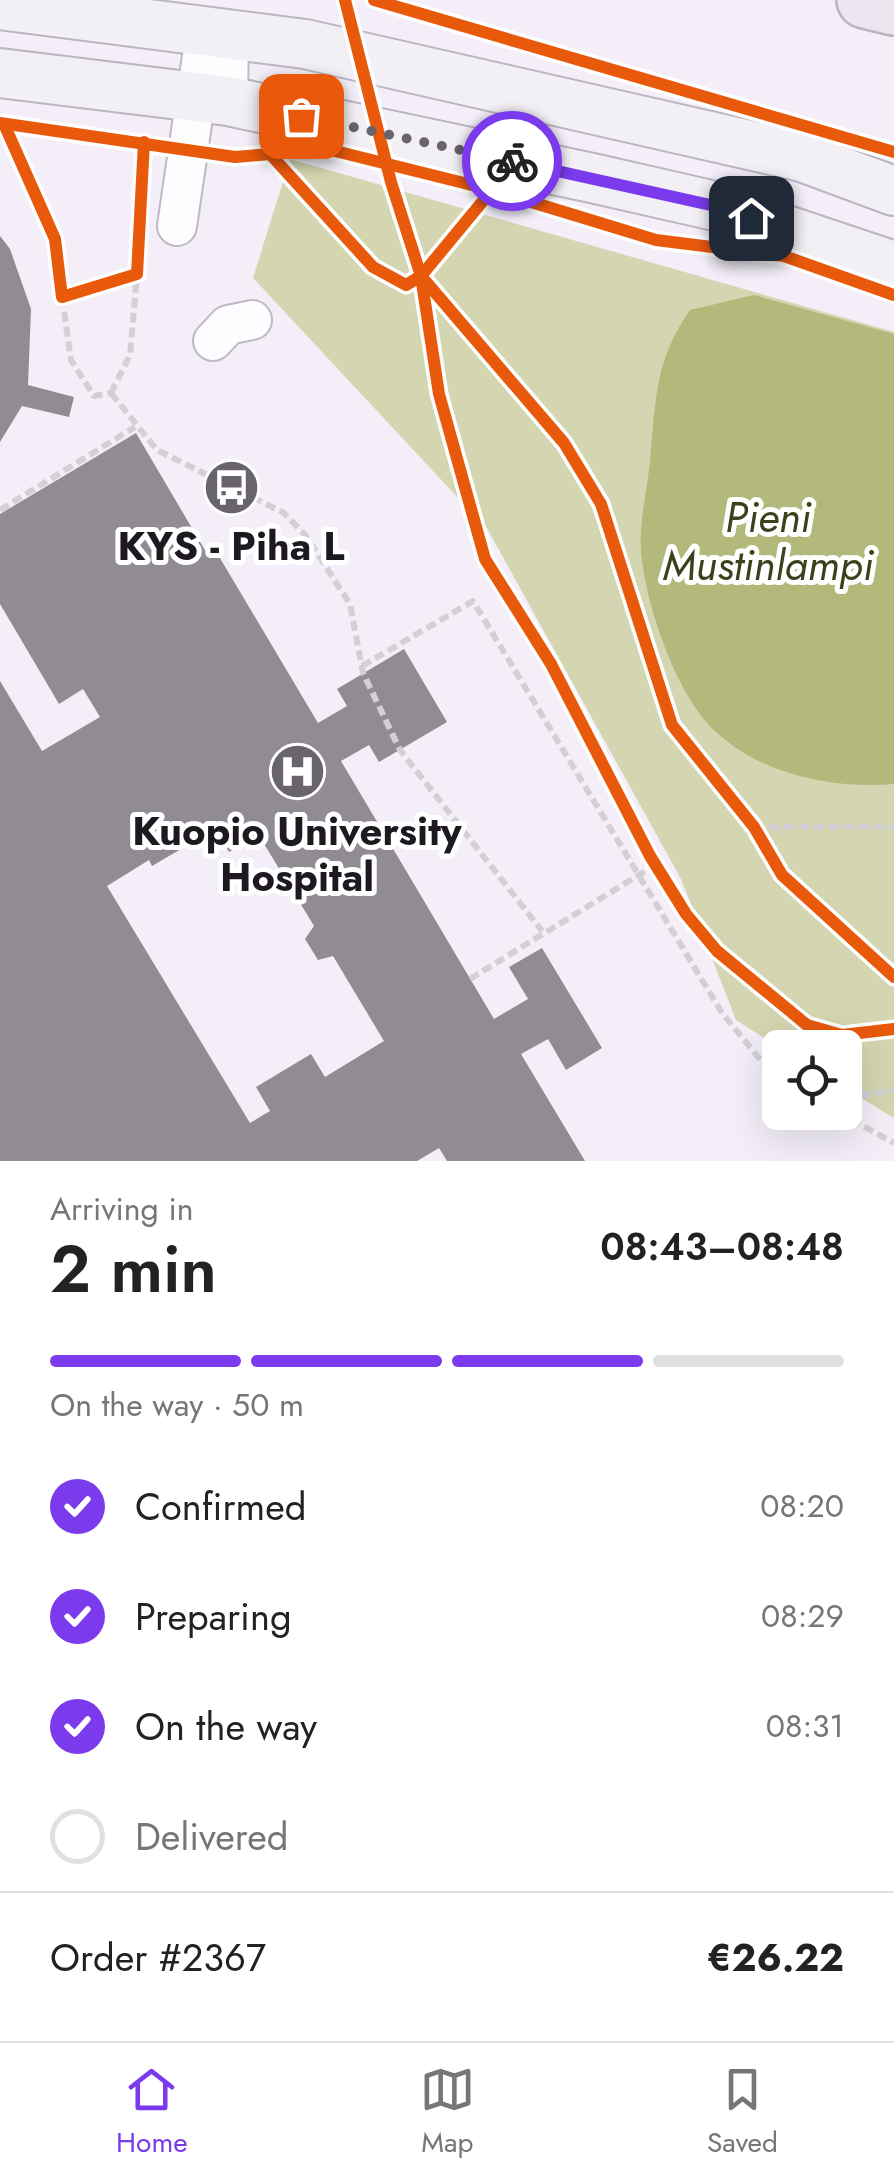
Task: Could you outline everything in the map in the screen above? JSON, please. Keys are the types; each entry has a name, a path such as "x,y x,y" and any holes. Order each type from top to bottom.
{"highway":[{"path":"865,0 894,7"}],"main road":[{"path":"0,5 305,44 802,158 894,191"},
{"path":"0,73 211,99 715,206 894,266"}],"lane":[{"path":"176,226 211,99 218,30"},
{"path":"213,340 228,325 252,320"}],"path":[{"path":"112,394 130,355 138,255"},
{"path":"118,279 137,274"},
{"path":"60,278 71,360 94,396 112,394"},
{"path":"62,297 80,291"},
{"path":"112,394 157,450 284,513 306,536 350,604 362,666 400,750 542,932"},
{"path":"0,510 136,426"},
{"path":"362,666 473,602 722,1013 762,1062"},
{"path":"742,812 764,843"},
{"path":"754,827 894,827"},
{"path":"470,979 638,875 652,860 665,881"},
{"path":"862,1095 894,1090"},
{"path":"862,1125 894,1143"}],"shaded area":[{"path":"290,159 894,332 894,1118 862,1098 862,1030 762,1030 762,1037 736,1020 681,879 488,530 253,278"}],"water":[{"name":"Pieni Mustinlampi","path":"754,295 894,334 894,784 847,784 800,776 734,747 701,716 688,696 656,623 641,541 663,365 690,310"}],"building":[{"path":"0,236 10,249 31,309 28,385 74,397 69,417 22,406 0,442"},
{"path":"136,433 206,552 214,548 318,723 347,706 337,689 404,649 447,722 379,762 369,745 341,761 494,1019 528,999 509,967 542,948 602,1048 566,1070 548,1039 521,1054 585,1161 447,1161 439,1148 417,1161 0,1161 0,681 42,751 100,717 83,689 59,704 0,604 0,514","holes":["211,821 229,852 258,834 314,926 305,939 318,960 333,956 384,1041 325,1077 311,1054 256,1087 270,1111 250,1123 107,886 149,860 152,866 181,849 177,842"]}],"cycle path":[{"path":"345,0 391,182 421,276 439,394 485,559 551,664 650,856 686,914 717,951 807,1025 842,1035 894,1029"},
{"path":"374,0 894,152"},
{"path":"0,123 235,157 270,154 295,141 492,190 656,240 784,256 894,295"},
{"path":"4,124 55,239 62,297 137,274 144,142"},
{"path":"270,154 373,267 406,285 421,276 492,190"},
{"path":"421,276 564,443 601,504 672,725 754,827 782,875 894,977"}],"way so far":[{"path":"301,116 512,161"}],"place":[{"name":"KYS - Piha L","path":"231,487"},
{"name":"Kuopio University Hospital","path":"297,772"}],"route":[{"path":"512,161 715,206 751,218"}]}
